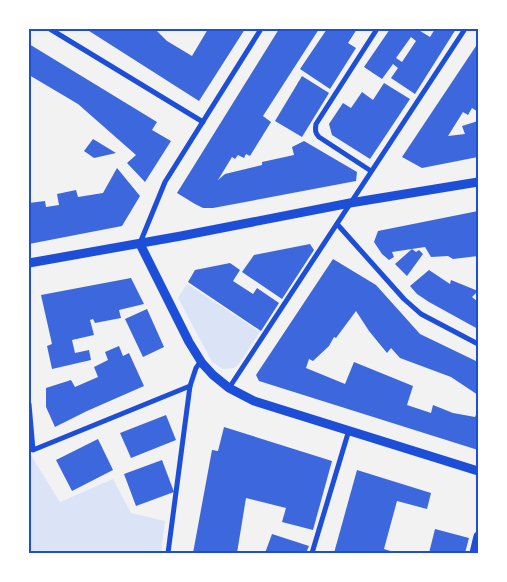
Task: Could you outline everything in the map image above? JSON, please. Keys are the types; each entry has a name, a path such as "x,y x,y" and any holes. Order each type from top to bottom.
{"street":[{"path":"50,29 203,122"},
{"path":"261,29 164,184 140,244 189,342 212,375 229,388 254,401 478,470"},
{"path":"372,171 319,137 315,128 377,29"},
{"path":"229,388 465,29"},
{"path":"29,263 140,244 350,203 478,182"},
{"path":"337,224 414,309 428,319 478,344"},
{"path":"168,553 190,386 196,368 201,361"},
{"path":"29,404 33,450 190,386"},
{"path":"312,553 349,430"},
{"path":"474,553 478,536"}],"shaded area":[{"path":"187,284 260,332 234,368 223,369 212,362 178,298"},
{"path":"29,452 60,502 113,479 131,513 165,521 161,553 29,553"}],"building":[{"path":"86,29 155,29 167,41 192,56 208,29 245,29 199,101"},
{"path":"279,29 319,29 263,116 271,122 250,156 246,154 244,158 238,155 235,159 232,157 218,180 225,174 262,165 262,162 294,155 292,147 304,141 357,172 356,181 213,208 203,208 177,193"},
{"path":"327,29 357,29 348,43 356,48 330,89 300,69"},
{"path":"390,29 417,29 430,37 435,29 456,29 415,94 391,78 398,68 393,64 382,79 364,67","holes":["411,37 416,41 402,62 396,58"]},
{"path":"478,43 478,112 472,108 468,115 463,112 448,136 465,134 462,126 478,121 478,157 422,168 402,157"},
{"path":"29,44 157,122 152,130 171,141 145,182 127,163 136,155 78,104 29,75"},
{"path":"302,76 329,93 302,137 275,121"},
{"path":"384,83 410,99 370,159 332,135 329,124 343,103 351,108 362,92 373,100"},
{"path":"93,139 116,153 94,158 84,151"},
{"path":"117,168 140,196 122,226 29,244 29,203 45,201 46,207 59,205 57,194 76,190 78,197 103,193"},
{"path":"478,211 478,256 453,259 448,256 431,257 425,247 392,252 394,257 389,260 382,254 374,242 378,231"},
{"path":"310,244 314,250 282,299 242,272 254,255"},
{"path":"412,249 416,252 419,250 423,254 407,276 395,264"},
{"path":"333,259 376,285 420,334 478,362 478,395 451,377 400,358 391,348 387,353 356,311 336,338 334,337 329,346 313,361 309,359 306,368 345,384 354,362 413,386 407,405 431,413 433,405 453,413 475,417 478,410 478,450 259,381 256,375"},
{"path":"230,263 240,270 233,281 253,294 257,288 279,303 261,331 188,282 195,270"},
{"path":"429,270 450,284 451,280 478,291 472,297 478,302 478,329 429,302 417,294 410,286"},
{"path":"131,278 144,304 119,310 121,318 95,323 93,319 90,320 94,335 72,340 75,353 89,350 91,360 52,369 47,346 52,344 41,295"},
{"path":"147,309 164,347 143,357 125,319"},
{"path":"119,346 123,356 129,353 144,386 55,427 46,407 46,388 71,380 75,387 98,377 94,367 108,360 105,352"},
{"path":"166,415 176,440 131,458 120,433"},
{"path":"224,427 332,461 313,530 282,522 286,508 246,498 237,553 193,553 212,450 218,451"},
{"path":"98,439 113,470 72,491 56,460"},
{"path":"162,460 174,492 136,506 124,474"},
{"path":"357,470 431,493 427,509 397,501 384,549 397,553 334,553"},
{"path":"435,529 469,538 465,553 429,553"},
{"path":"272,534 309,546 306,553 265,553"}]}
